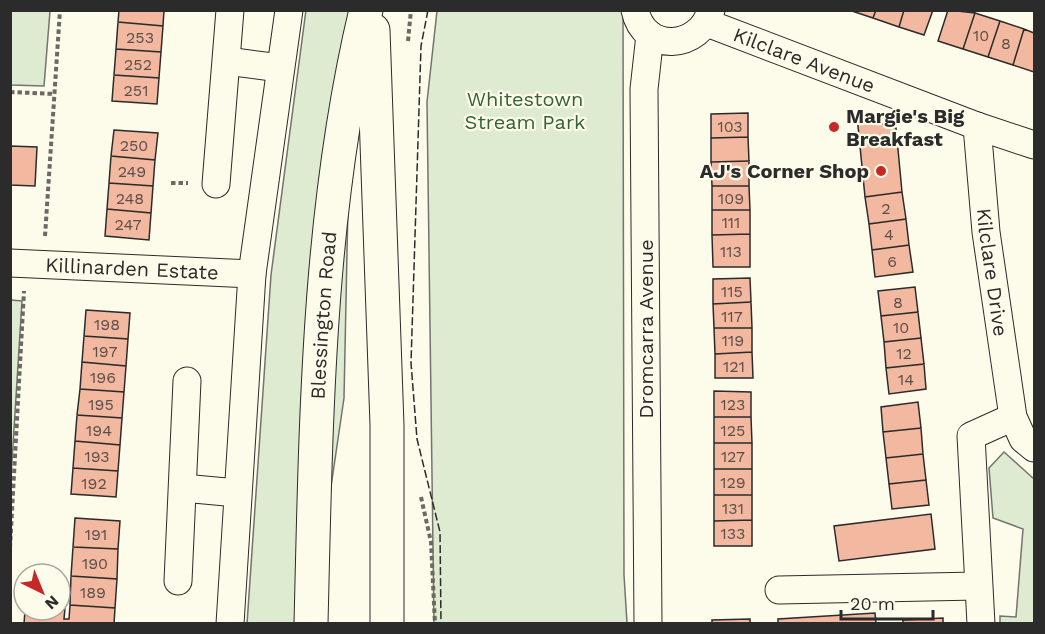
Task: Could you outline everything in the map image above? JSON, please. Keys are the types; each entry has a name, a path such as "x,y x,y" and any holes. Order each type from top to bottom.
{"main road":[{"name":"Blessington Road","path":"311,624 320,330 340,134 366,10"},
{"path":"373,10 387,426 387,624"},
{"path":"387,426 406,548 410,624"}],"street":[{"path":"216,184 230,10"},
{"path":"230,624 252,274 289,10"},
{"path":"635,10 641,26 650,35 662,41 675,43 688,40 699,33 709,17"},
{"name":"Kilclare Avenue","path":"709,17 977,126 1035,145"},
{"name":"Dromcarra Avenue","path":"648,624 644,89 650,35"},
{"path":"227,61 280,68"},
{"name":"Kilclare Drive","path":"977,126 986,232 1013,417 1023,439 1035,448"},
{"name":"Killinarden Estate","path":"10,262 252,274"},
{"path":"178,580 187,381"},
{"path":"981,624 970,436 1013,417"},
{"path":"183,488 237,494"},
{"path":"779,590 977,586"}],"path":[{"path":"45,240 60,10"},
{"path":"10,92 55,94"},
{"path":"10,548 24,290"}],"green space":[{"path":"11,10 50,11 44,86 11,85"},
{"path":"306,10 352,11 344,398 311,623 247,624 271,275"},
{"name":"Whitestown Stream Park","path":"437,11 623,11 624,575 627,623 434,624 427,102"},
{"path":"10,300 22,301 11,477"},
{"path":"1004,452 1034,479 1034,623 1000,623 1000,616 1016,617 1023,529 993,518 989,468"}],"building":[{"path":"119,10 164,10 163,26 118,22"},
{"path":"849,10 876,10 873,18"},
{"path":"876,10 904,10 899,27 873,18"},
{"path":"904,10 933,10 924,35 899,27"},
{"path":"948,10 975,13 963,49 938,41"},
{"path":"975,13 1000,21 988,57 963,49"},
{"path":"1000,21 1024,29 1013,65 988,57"},
{"path":"118,22 163,26 161,52 116,49"},
{"path":"1024,29 1034,33 1034,72 1013,65"},
{"path":"116,49 161,52 159,78 114,75"},
{"path":"114,75 159,78 157,104 112,101"},
{"path":"748,113 748,137 711,138 711,114"},
{"name":"AJ's Corner Shop","path":"857,116 896,128 902,192 865,197"},
{"path":"114,130 158,133 155,160 111,156"},
{"path":"748,137 749,161 711,162 711,138"},
{"path":"10,146 37,147 35,186 10,185"},
{"path":"111,156 155,160 153,186 109,183"},
{"path":"749,161 749,186 712,186 711,162"},
{"path":"109,183 153,186 151,213 107,209"},
{"path":"712,186 749,186 750,210 712,210"},
{"path":"902,192 906,219 869,224 865,197"},
{"path":"107,209 151,213 149,240 105,236"},
{"path":"712,210 750,210 750,234 712,235"},
{"path":"906,219 909,245 872,250 869,224"},
{"path":"750,234 750,267 713,267 712,235"},
{"path":"909,245 913,272 875,277 872,250"},
{"path":"750,278 751,302 713,304 713,279"},
{"path":"915,287 918,312 881,316 878,291"},
{"path":"751,302 752,328 714,328 713,304"},
{"path":"86,310 130,313 128,339 84,336"},
{"path":"918,312 921,338 884,342 881,316"},
{"path":"714,328 752,328 752,352 715,354"},
{"path":"84,336 128,339 126,366 82,362"},
{"path":"921,338 924,364 886,368 884,342"},
{"path":"752,352 753,378 715,378 715,354"},
{"path":"82,362 126,366 124,392 80,389"},
{"path":"924,364 926,389 889,394 886,368"},
{"path":"80,389 124,392 122,418 77,415"},
{"path":"714,391 751,392 751,417 714,417"},
{"path":"918,402 921,428 883,432 881,407"},
{"path":"77,415 122,418 120,445 75,441"},
{"path":"714,417 751,417 752,443 714,443"},
{"path":"921,428 923,454 886,458 883,432"},
{"path":"75,441 120,445 118,471 73,468"},
{"path":"714,443 752,443 752,469 714,469"},
{"path":"923,454 926,480 889,484 886,458"},
{"path":"73,468 118,471 116,497 71,494"},
{"path":"714,469 752,469 752,495 714,495"},
{"path":"926,480 929,505 892,509 889,484"},
{"path":"714,495 752,495 752,520 714,521"},
{"path":"931,514 935,549 839,561 834,526"},
{"path":"75,518 120,521 118,549 73,547"},
{"path":"752,520 752,546 714,546 714,521"},
{"path":"73,547 118,549 117,579 72,576"},
{"path":"72,576 117,579 115,608 72,605"},
{"path":"72,605 115,608 114,624 24,624 24,622 72,622"},
{"path":"875,613 876,624 778,624 778,619"},
{"path":"943,618 943,624 903,624 903,620"},
{"path":"750,619 750,624 712,624 712,620"}],"fence":[{"path":"428,10 421,46 411,363 417,439 440,532 441,624"}],"place":[{"name":"Margie's Big Breakfast","path":"834,127"},
{"name":"AJ's Corner Shop","path":"881,171"}]}
